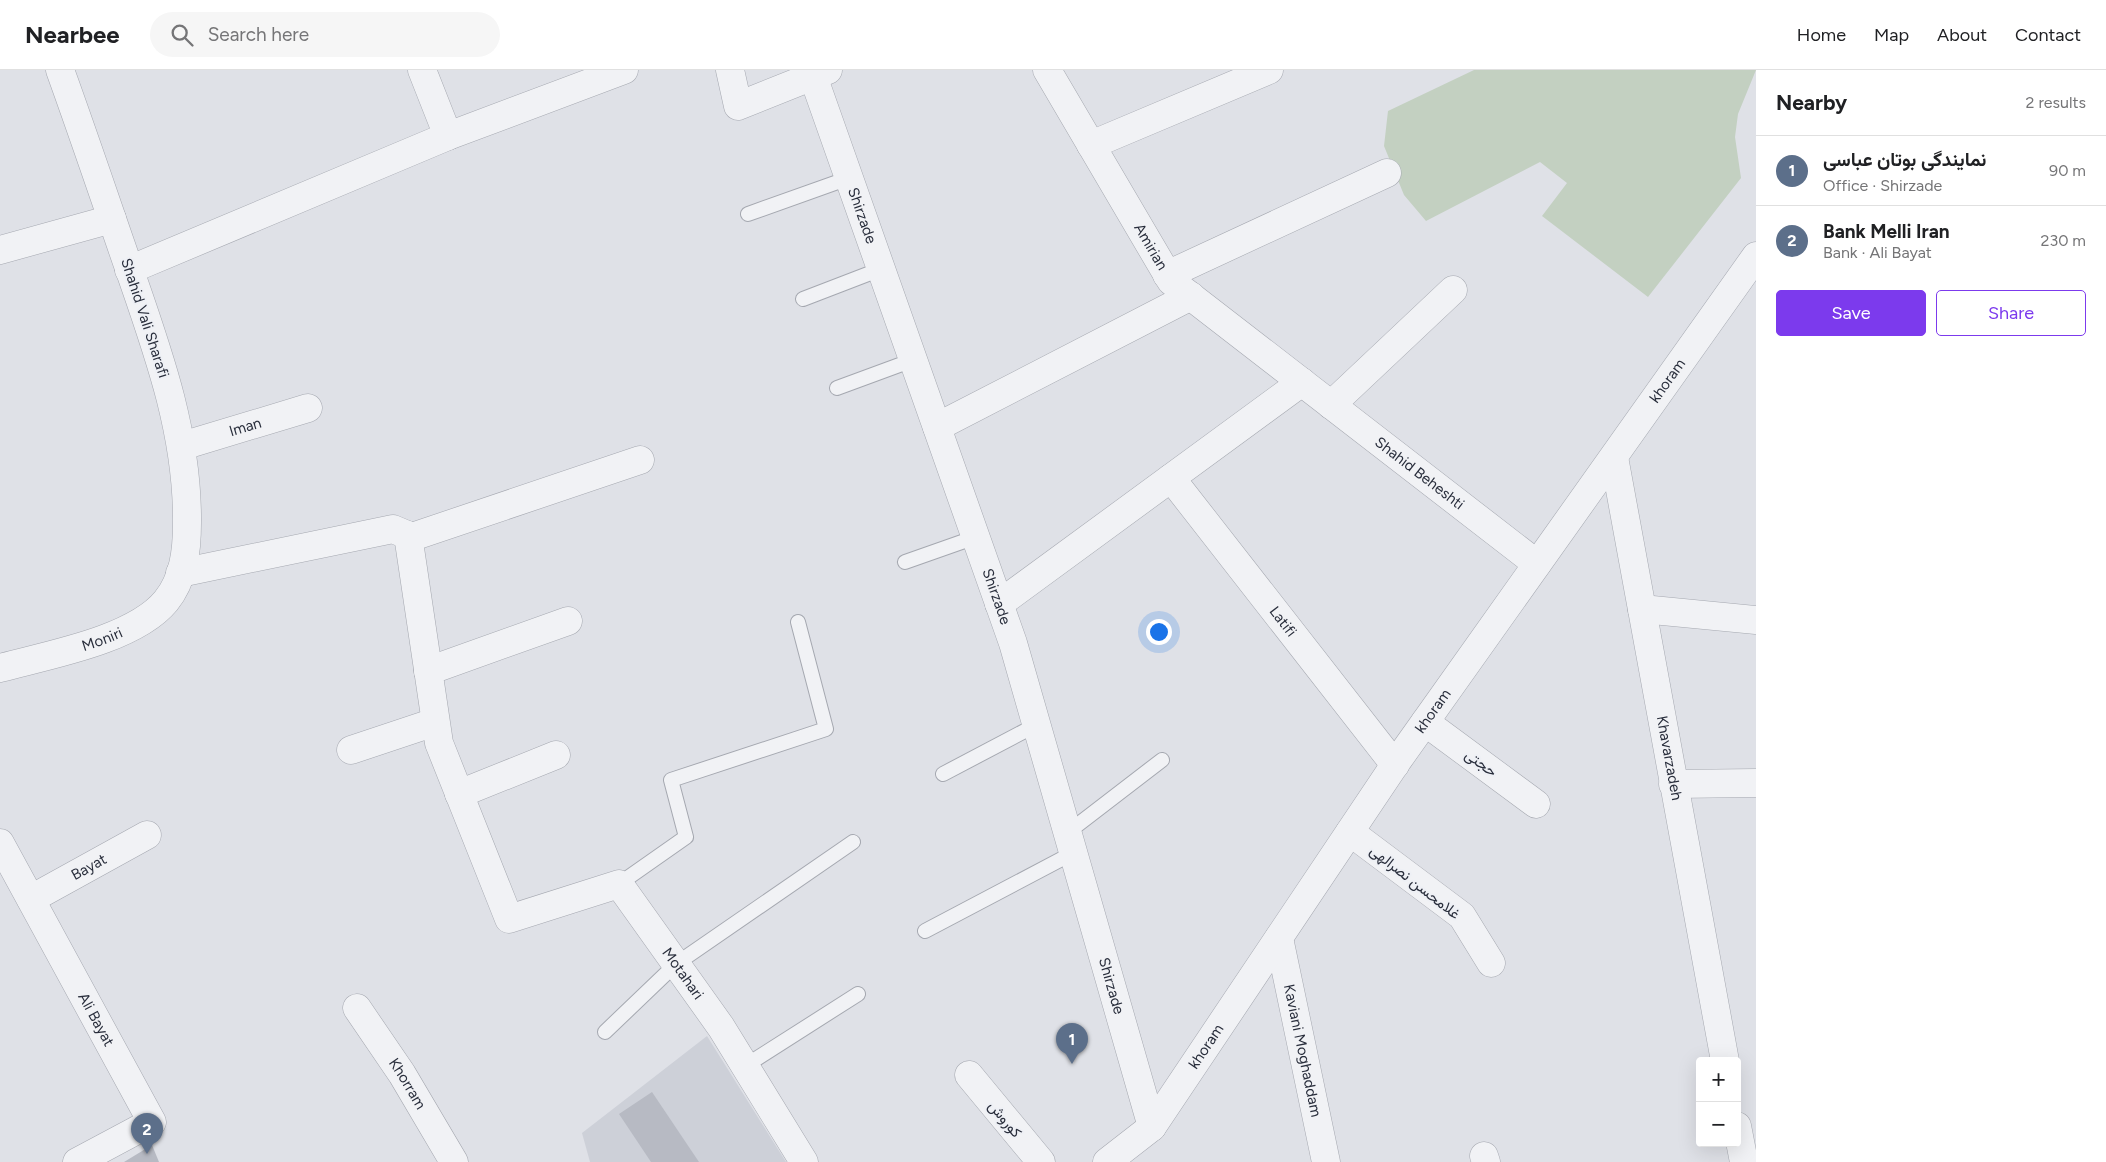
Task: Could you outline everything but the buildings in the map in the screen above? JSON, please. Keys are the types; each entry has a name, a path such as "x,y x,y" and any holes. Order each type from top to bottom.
{"street":[{"name":"Shahid Vali Sharafi","path":"60,70 163,369 182,446 188,486 187,554 180,573"},
{"path":"422,70 448,136"},
{"path":"130,270 448,136 624,70"},
{"path":"730,70 738,106 821,73"},
{"name":"Amirian","path":"1047,70 1170,281 1302,382"},
{"path":"1091,145 1269,70"},
{"name":"Shirzade","path":"821,73 849,178 1013,643 1152,1127"},
{"path":"1167,275 1387,173"},
{"path":"0,250 112,218"},
{"name":"khoram","path":"1107,1162 1152,1127 1395,765 1756,256"},
{"path":"1331,405 1453,290"},
{"path":"937,427 1191,296"},
{"path":"999,604 1302,382"},
{"name":"Shahid Beheshti","path":"1302,382 1538,564"},
{"name":"Iman","path":"182,446 308,408"},
{"name":"Khavarzadeh","path":"1614,457 1724,1057"},
{"path":"180,573 392,528 412,537 640,460"},
{"name":"Latifi","path":"1171,478 1395,765"},
{"path":"408,536 438,743 509,919 619,884"},
{"name":"Moniri","path":"0,668 97,642 148,619 167,600 180,573"},
{"path":"1642,610 1756,620"},
{"path":"428,670 568,621"},
{"path":"351,750 435,722"},
{"name":"حجتی","path":"1425,722 1536,804"},
{"path":"459,794 556,755"},
{"path":"1673,784 1756,783"},
{"name":"غلامحسن نصرالهی","path":"1350,832 1462,916 1491,964"},
{"name":"Bayat","path":"31,899 147,835"},
{"name":"Ali Bayat","path":"0,842 152,1122 77,1162"},
{"name":"Motahari","path":"619,884 721,1027 804,1162"},
{"name":"Kaviani Moghaddam","path":"1279,938 1326,1162"},
{"name":"Khorram","path":"357,1008 402,1074 454,1162"},
{"name":"کوروش","path":"969,1075 1041,1162"},
{"path":"1741,1147 1744,1162"}],"lane":[{"path":"748,214 849,178"},
{"path":"803,299 881,269"},
{"path":"837,388 913,360"},
{"path":"905,562 976,537"},
{"path":"619,884 686,837 671,780 826,729 798,622"},
{"path":"943,774 1036,725"},
{"path":"925,931 1070,843 1162,760"},
{"path":"605,1032 676,964 853,842"},
{"path":"745,1066 858,994"}],"shaded area":[{"path":"707,1036 786,1162 590,1162 582,1133"}],"green space":[{"path":"1474,70 1756,70 1738,114 1735,137 1741,178 1648,297 1542,216 1567,183 1540,162 1426,221 1404,195 1384,146 1388,111"}],"place":[{"name":"نمایندگی بوتان عباسی","path":"1072,1064"},
{"name":"Bank Melli Iran","path":"147,1154"}]}
